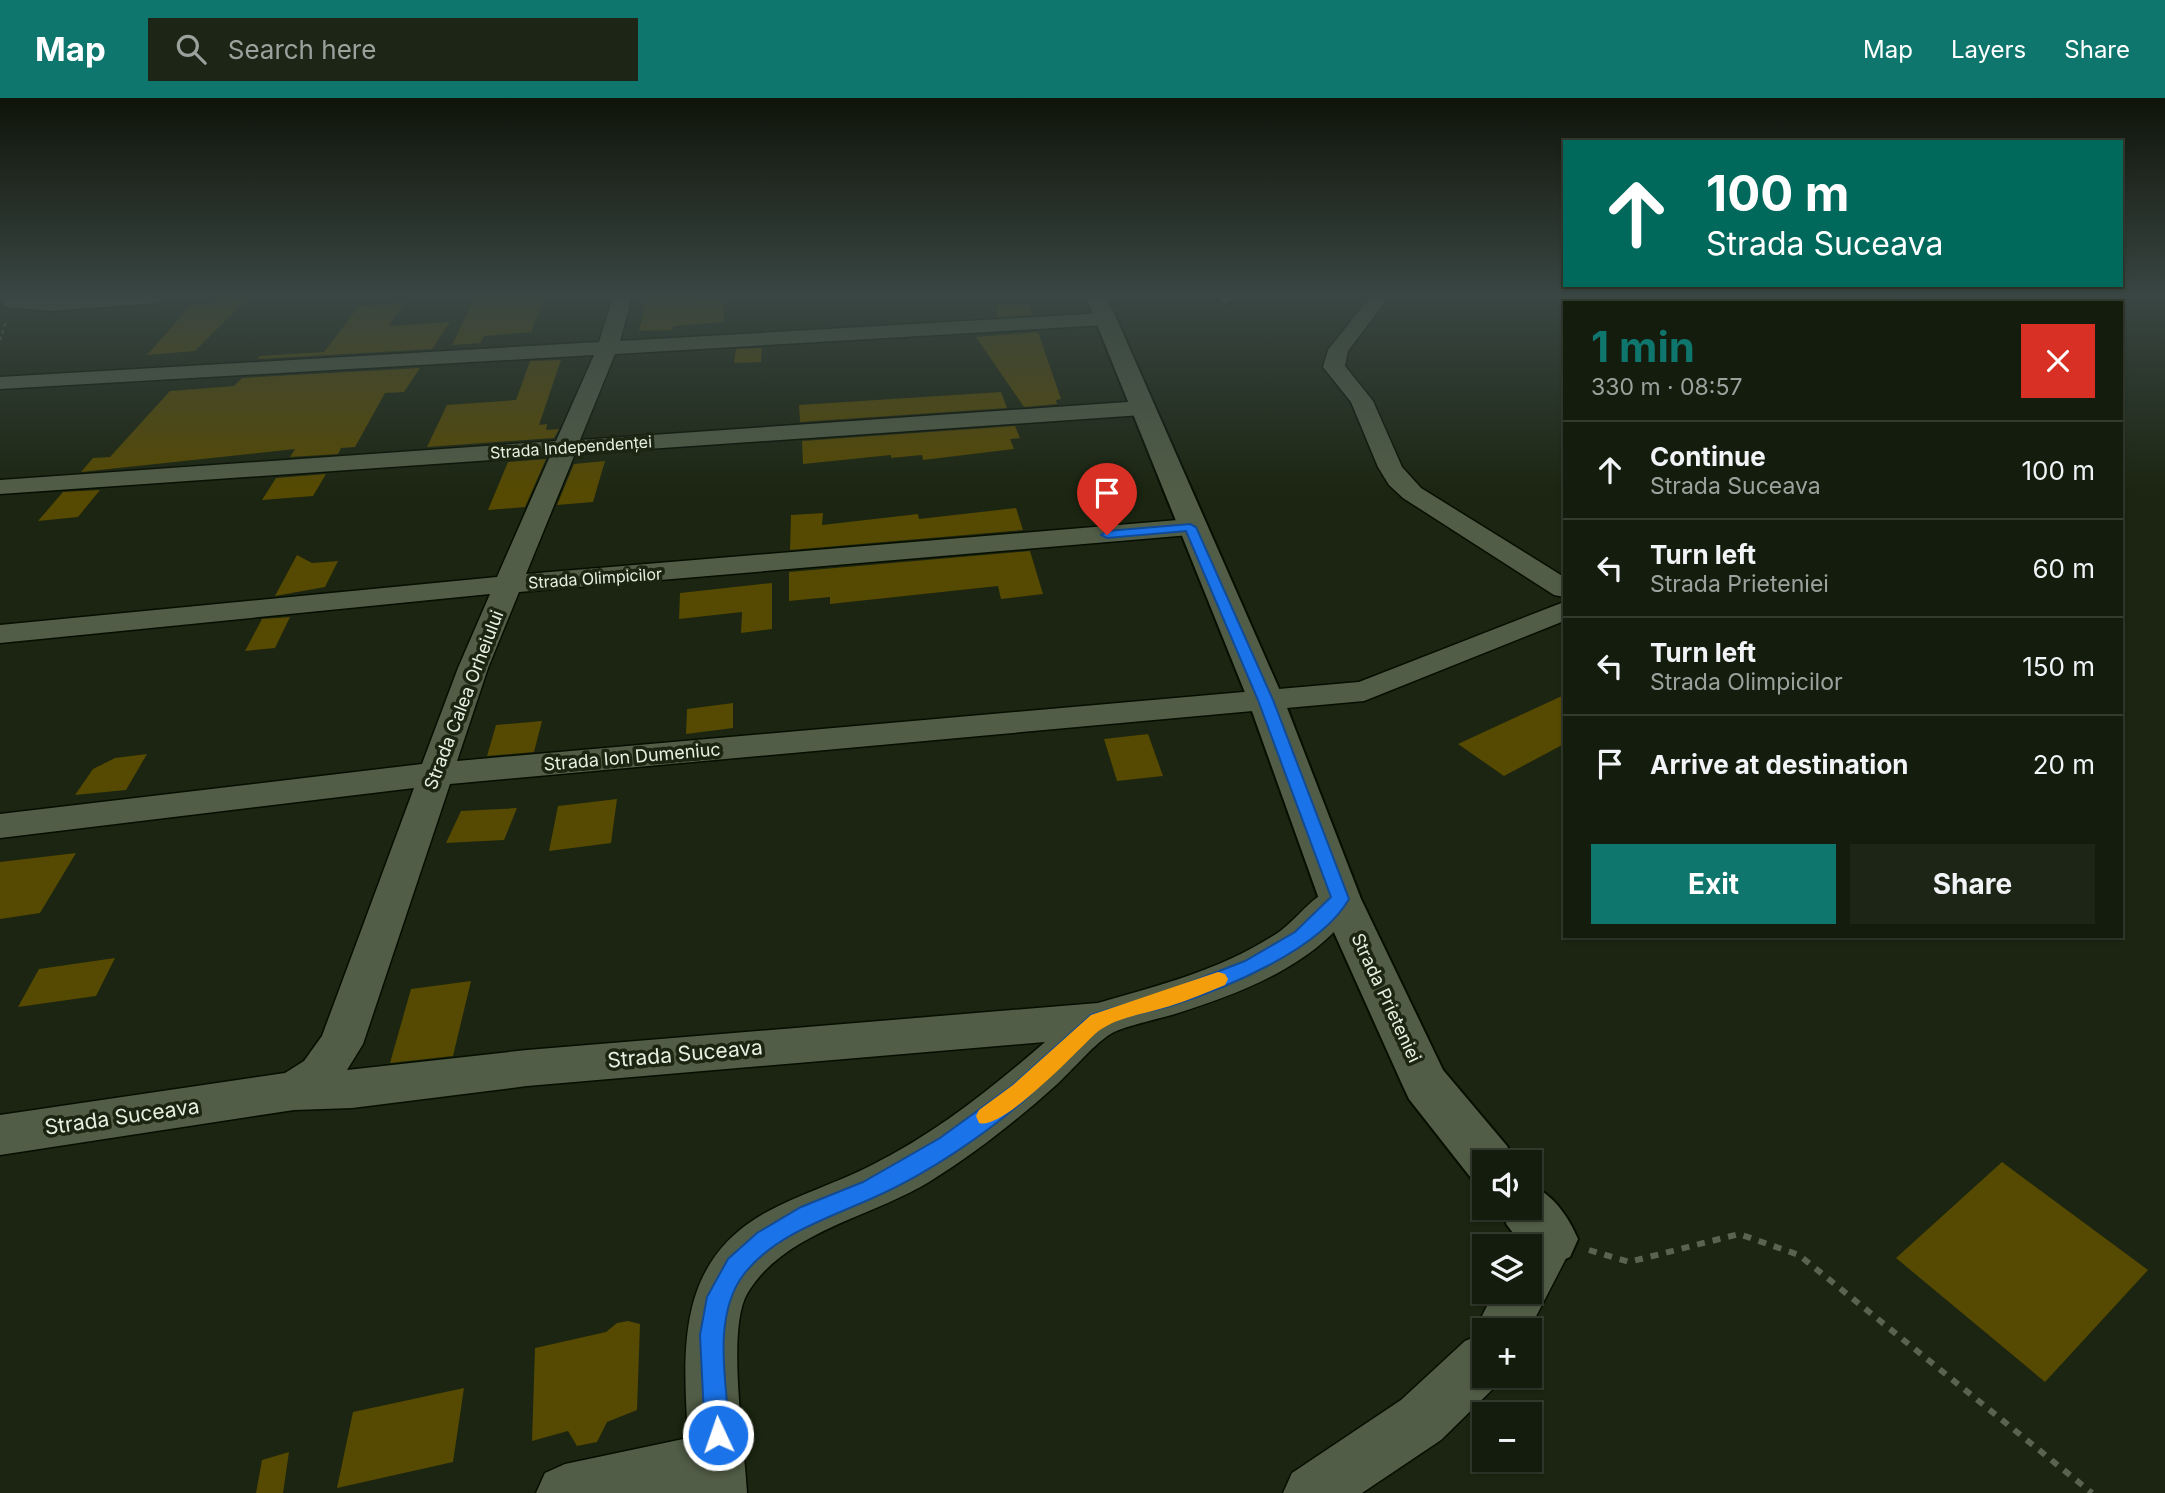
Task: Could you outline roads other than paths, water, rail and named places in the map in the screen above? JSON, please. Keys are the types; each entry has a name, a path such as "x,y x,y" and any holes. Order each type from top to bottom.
{"street":[{"path":"0,383 343,362"},
{"name":"Strada Calea Orheiului","path":"294,1091 320,1074 341,1044 473,668 601,362"},
{"name":"Strada Prieteniei","path":"1123,362 1265,700 1340,899 1426,1084 1479,1150"},
{"path":"1335,362 1334,367 1362,401 1398,480 1412,493 1563,588"},
{"name":"Strada Independenței","path":"0,487 1142,408"},
{"name":"Strada Olimpicilor","path":"0,634 509,584 1190,527"},
{"path":"1265,700 1364,691 1563,611"},
{"name":"Strada Ion Dumeniuc","path":"0,826 435,774 1265,700"},
{"name":"Strada Suceava","path":"0,1135 294,1091 352,1089 527,1068 1098,1020 1169,999 1251,967 1302,937 1340,899"},
{"path":"565,1493 719,1476 712,1335 719,1297 736,1266 765,1241 809,1214 871,1189 948,1145 1020,1091 1098,1020"},
{"path":"1312,1493 1421,1420 1472,1371"}]}
